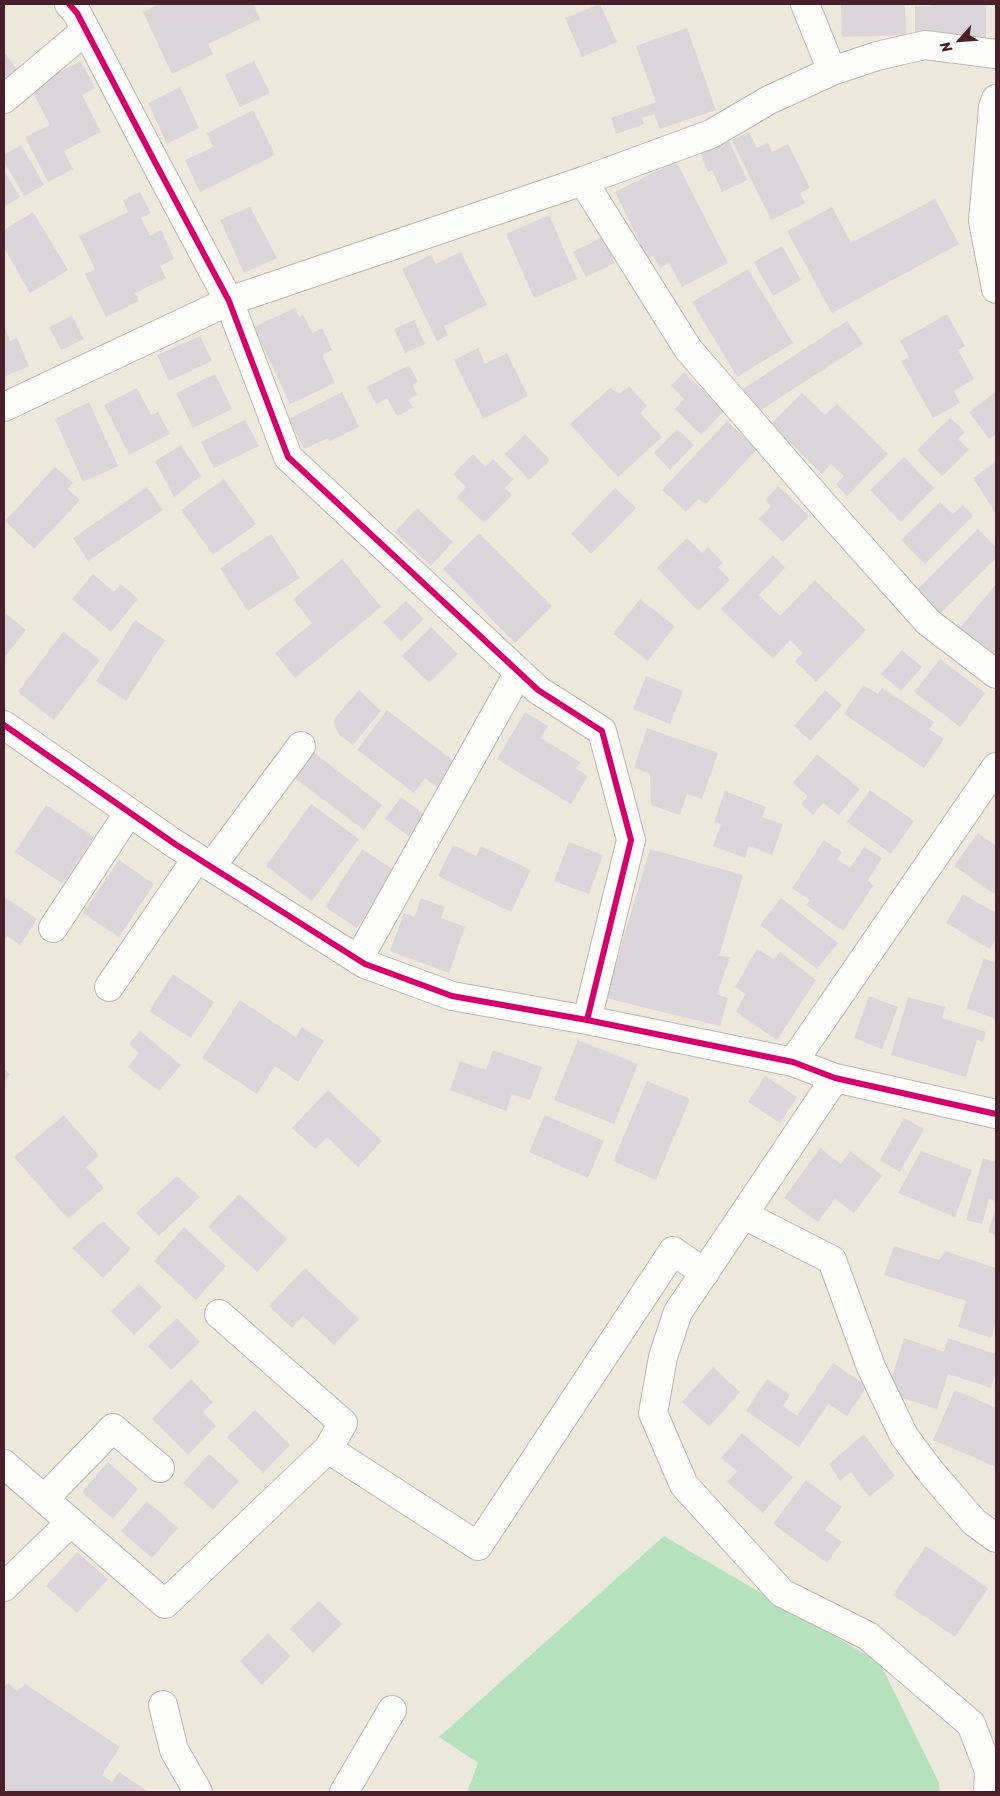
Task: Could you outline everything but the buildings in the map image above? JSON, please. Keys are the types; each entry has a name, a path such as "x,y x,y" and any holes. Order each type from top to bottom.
{"street":[{"path":"69,4 78,12 229,301 288,457 538,690 602,731 631,840 587,1020"},
{"path":"805,4 832,71"},
{"path":"4,99 86,30"},
{"path":"4,407 229,301 583,181 712,134 769,100 832,71 877,56 926,45 996,54"},
{"path":"996,99 983,221 996,289"},
{"path":"583,181 688,349 928,622 996,674"},
{"path":"358,960 519,672"},
{"path":"4,725 204,863 365,964 452,996 587,1020 793,1062 835,1078 996,1114"},
{"path":"109,987 204,863 301,746"},
{"path":"793,1062 996,767"},
{"path":"53,928 129,812"},
{"path":"835,1078 678,1312 663,1357 653,1413 684,1485 782,1593 868,1636 971,1724 989,1771 988,1792"},
{"path":"744,1215 832,1260 871,1367 904,1436 930,1471 974,1522 996,1538"},
{"path":"328,1449 478,1546 673,1251 705,1273"},
{"path":"4,1464 165,1604 328,1449 343,1422 219,1314"},
{"path":"44,1499 113,1428 160,1468"},
{"path":"4,1587 71,1522"},
{"path":"163,1705 174,1750 198,1792"},
{"path":"344,1792 392,1710"}],"green space":[{"path":"664,1536 880,1663 939,1783 940,1792 467,1792 478,1763 439,1737"}],"cycle path":[{"path":"69,4 77,13 229,301 288,457 538,690 602,731 631,840 587,1020"},
{"path":"4,725 175,844 365,964 452,996 587,1020 793,1062 835,1078 996,1114"}]}
